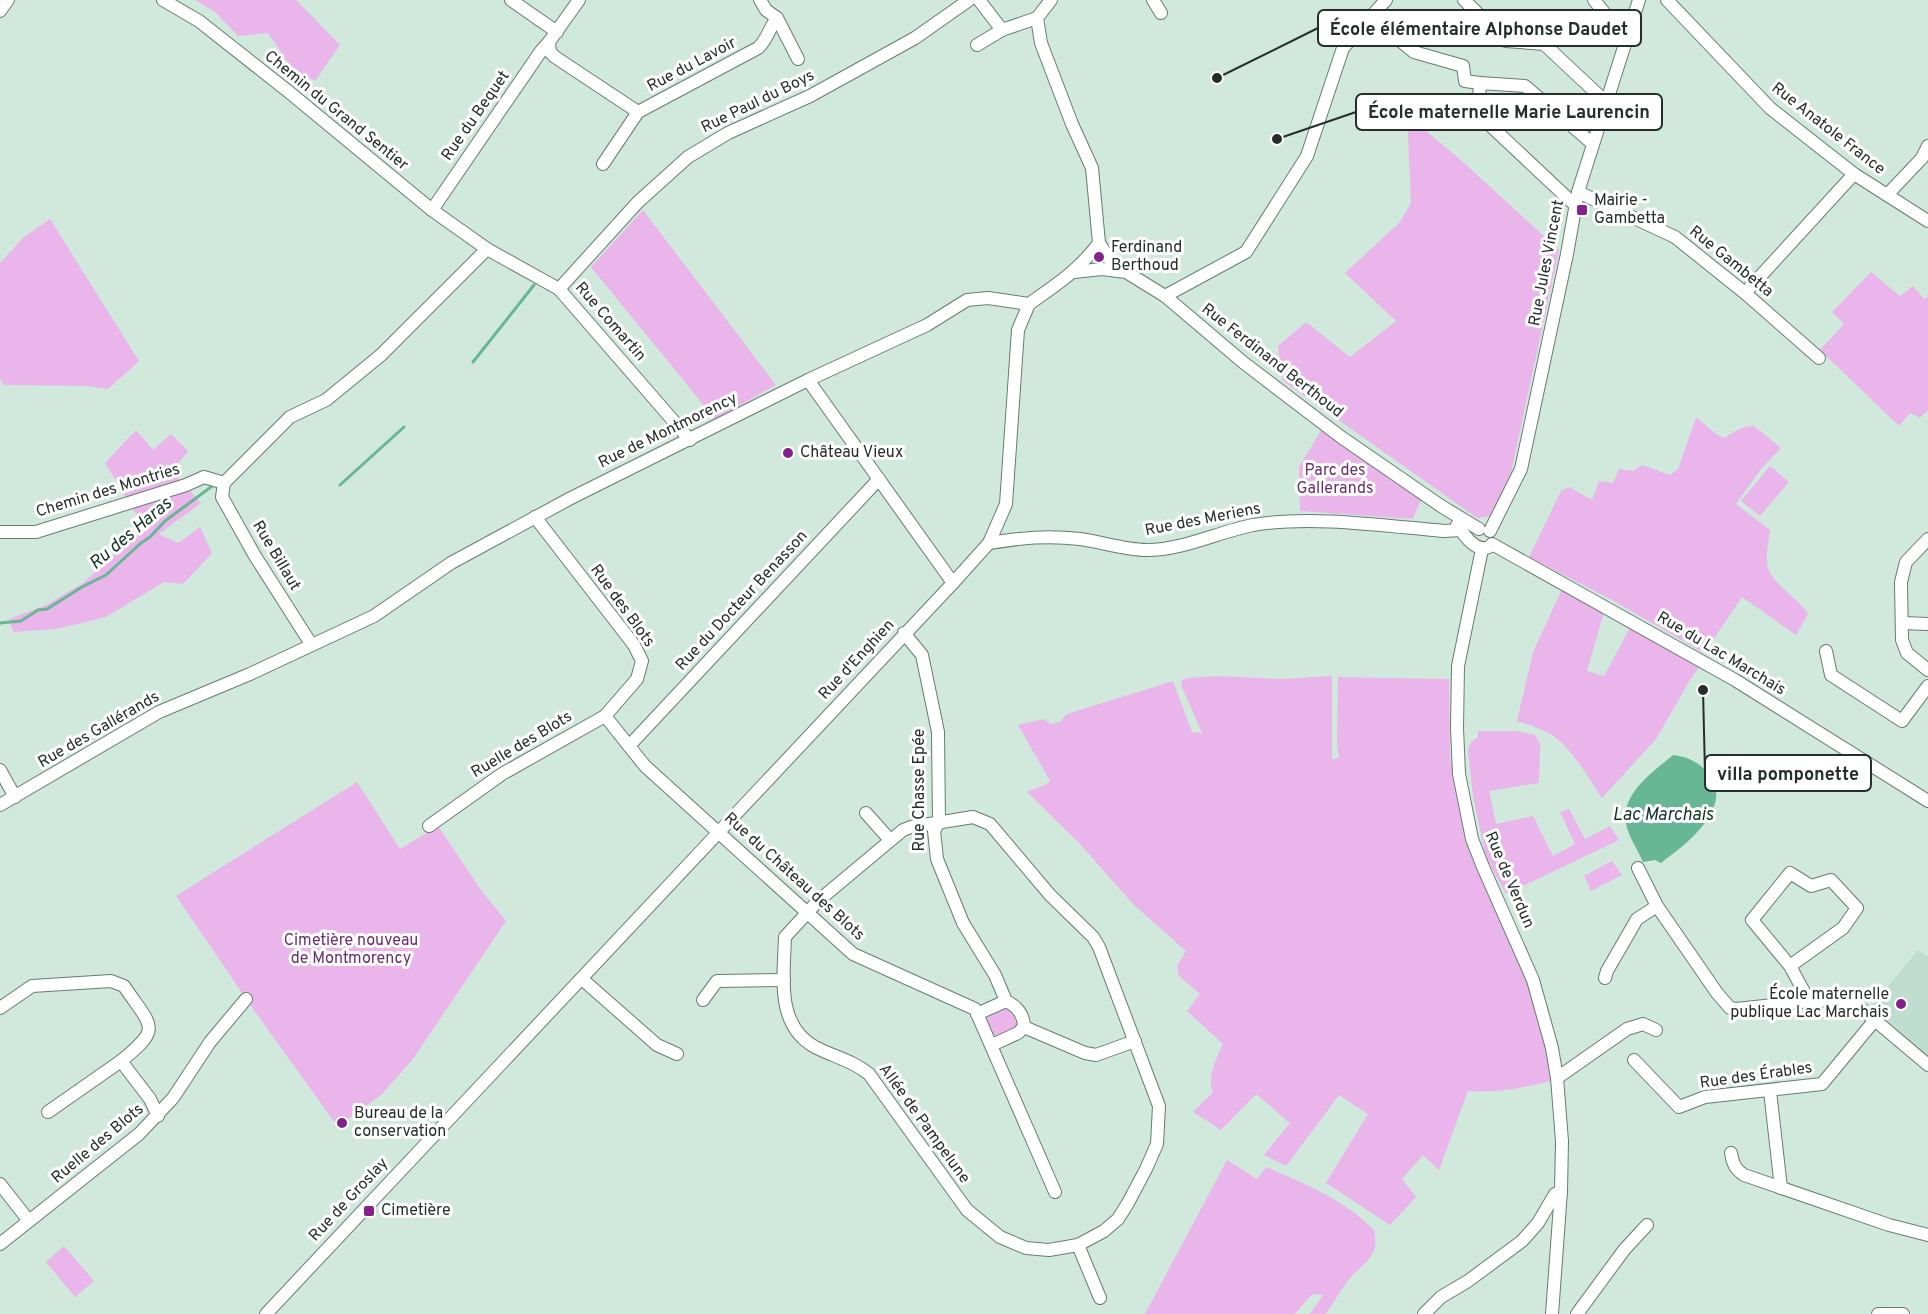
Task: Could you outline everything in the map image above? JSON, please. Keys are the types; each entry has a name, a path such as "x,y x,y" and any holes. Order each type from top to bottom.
{"street":[{"path":"0,11 8,0"},
{"name":"Chemin du Grand Sentier","path":"163,0 199,21 432,210 487,249"},
{"name":"Rue du Lavoir","path":"511,0 553,37 550,52 555,57 638,112 759,48 768,39 771,26 777,18"},
{"path":"553,37 579,0"},
{"path":"760,0 766,10 777,18 798,59"},
{"name":"Rue Paul du Boys","path":"559,289 638,202 688,157 728,133 810,96 906,43 969,0"},
{"path":"979,0 1002,30"},
{"path":"977,45 1002,30 1037,18 1051,0"},
{"path":"1153,0 1161,13"},
{"path":"1165,296 1246,252 1307,156 1343,48 1386,0"},
{"path":"1464,0 1506,41 1544,44 1607,103"},
{"path":"1594,0 1626,40"},
{"name":"Rue Jules Vincent","path":"1483,539 1521,469 1578,192 1639,0"},
{"name":"Rue Anatole France","path":"1666,0 1770,108 1854,174 1928,220"},
{"path":"1037,18 1041,43 1072,124 1092,168 1099,243 1110,260 1126,272"},
{"path":"1386,29 1414,52 1463,66 1465,81 1526,86 1593,144"},
{"name":"Rue du Bequet","path":"432,210 541,51 553,37"},
{"path":"1480,83 1478,114 1576,206"},
{"path":"603,164 638,112"},
{"path":"1887,195 1922,158 1928,146"},
{"path":"1745,293 1854,174"},
{"name":"Rue Gambetta","path":"1578,192 1675,237 1745,293 1819,358"},
{"path":"1029,304 1074,272 1099,243"},
{"path":"224,483 290,417 326,400 381,355 487,249"},
{"name":"Rue Comartin","path":"487,249 559,289 690,440"},
{"name":"Rue Ferdinand Berthoud","path":"1074,272 1102,268 1126,272 1165,296 1244,363 1341,437 1441,506 1483,539"},
{"name":"Rue de Montmorency","path":"250,674 374,616 451,563 571,498 808,380 927,325 967,300 988,298 1029,304"},
{"name":"Rue d'Enghien","path":"582,979 989,543 1006,504 1018,330 1029,304"},
{"path":"808,380 954,583"},
{"name":"Chemin des Montries","path":"0,532 36,532 204,477 224,483"},
{"name":"Rue du Docteur Benasson","path":"629,746 879,479"},
{"name":"Rue Billaut","path":"224,483 222,497 255,556 311,644"},
{"name":"Rue Ferdinand Berthoud","path":"1441,506 1461,530 1483,539"},
{"name":"Rue des Blots","path":"534,518 634,645 642,661 637,679 605,716"},
{"name":"Rue des Meriens","path":"989,543 1042,536 1081,539 1146,550 1169,547 1255,525 1289,523 1329,522 1444,531 1461,530"},
{"name":"Rue du Lac Marchais","path":"1483,539 1735,680 1928,801"},
{"name":"Rue de Verdun","path":"1483,539 1458,666 1459,774 1472,839 1533,980 1552,1048 1562,1142 1561,1191 1552,1314"},
{"path":"1928,539 1906,562 1901,582 1902,640 1907,653 1928,670"},
{"path":"1902,623 1928,624"},
{"name":"Rue Chasse Epée","path":"904,633 922,655 938,732 939,822 934,831 937,859 963,923 995,975 1006,1001 1016,1006 1024,1021 1024,1027"},
{"path":"1826,651 1831,675 1902,721 1928,686"},
{"name":"Rue des Gallérands","path":"0,806 159,712 250,674"},
{"name":"Rue du Château des Blots","path":"605,716 645,766 853,954 975,1009 978,1014"},
{"name":"Ruelle des Blots","path":"429,826 502,774 605,716"},
{"path":"0,770 15,797"},
{"path":"866,813 890,840"},
{"name":"Allée de Pampelune","path":"973,817 990,824 1050,895 1093,937 1106,959 1159,1106 1157,1144 1128,1203 1118,1219 1104,1232 1078,1245 1049,1250 1026,1248 1000,1237 977,1220 958,1197 869,1074 846,1058 813,1046 793,1027 784,998 785,937 808,912 890,840 911,827 939,822 973,817"},
{"path":"1638,868 1657,906 1717,993 1730,1008 1851,1000 1928,1065"},
{"path":"1790,966 1843,928 1857,908 1830,880 1811,886 1790,873 1752,920 1790,966 1809,1001"},
{"path":"1605,978 1637,919 1657,906"},
{"path":"582,979 657,1045 677,1054"},
{"name":"Rue de Groslay","path":"266,1314 582,979"},
{"path":"703,999 717,981 784,980"},
{"path":"0,1008 32,986 111,981 119,982 124,986 149,1023 149,1034 144,1042 121,1061 48,1112"},
{"name":"Ruelle des Blots","path":"0,1244 139,1134 158,1116 173,1098 210,1042 246,999"},
{"path":"1006,1001 978,1014 1055,1192"},
{"name":"Rue des Érables","path":"1634,1060 1679,1107 1705,1097 1822,1084 1874,1021"},
{"path":"1557,1078 1627,1029 1643,1024 1656,1030"},
{"path":"992,1045 1018,1033 1024,1027 1085,1053 1096,1055 1135,1041"},
{"path":"121,1061 150,1099 158,1116"},
{"path":"1770,1091 1781,1188"},
{"path":"1731,1154 1733,1164 1744,1175 1889,1226 1928,1235"},
{"path":"0,1184 29,1221"},
{"path":"1424,1314 1441,1297 1468,1281 1522,1241 1538,1223 1555,1194 1561,1191"},
{"path":"1577,1314 1610,1268 1647,1225"},
{"path":"1078,1245 1100,1298"},
{"path":"1878,1314 1904,1314"}],"shaded area":[{"name":"École maternelle publique Lac Marchais","path":"1918,950 1928,957 1928,1057 1871,1007"}],"green space":[{"path":"195,0 296,0 340,45 315,81 291,67 268,33 238,36 215,12"},
{"path":"1407,115 1462,161 1559,250 1511,473 1491,516 1477,518 1282,380 1278,346 1306,322 1350,357 1396,321 1345,273 1400,222 1411,203"},
{"path":"643,210 776,385 715,419 591,267"},
{"path":"50,219 139,361 108,389 85,386 4,385 0,379 0,263 24,237"},
{"path":"1871,272 1900,296 1913,286 1924,299 1928,297 1928,410 1920,418 1910,413 1899,426 1820,350 1844,324 1832,312"},
{"path":"1696,418 1725,438 1739,429 1754,426 1781,448 1761,469 1736,504 1770,530 1767,563 1772,577 1808,614 1796,635 1742,597 1704,653 1610,599 1529,557 1561,491 1569,487 1592,500 1599,481 1613,483 1619,469 1633,471 1642,465 1670,475 1678,469"},
{"name":"Parc des Gallerands","path":"1322,429 1421,500 1413,519 1300,511 1299,467"},
{"path":"136,430 153,450 171,434 188,451 172,471 201,503 159,534 178,543 200,527 212,553 183,584 164,582 106,617 57,629 13,632 9,619 46,605 83,583 137,534 138,517 105,463"},
{"path":"1770,466 1789,482 1760,516 1741,501"},
{"path":"1563,587 1604,612 1587,671 1604,676 1630,628 1700,666 1656,739 1602,798 1559,740 1544,730 1517,721 1533,652"},
{"path":"1217,676 1280,679 1332,676 1332,759 1339,758 1337,744 1338,677 1449,679 1450,757 1462,814 1525,974 1540,1022 1551,1081 1510,1089 1468,1091 1439,1170 1423,1155 1402,1179 1416,1197 1390,1225 1326,1183 1368,1114 1339,1095 1286,1166 1264,1155 1290,1123 1256,1094 1221,1130 1193,1112 1213,1092 1212,1074 1223,1044 1187,1011 1200,994 1179,976 1177,966 1186,951 1134,905 1080,844 1027,792 1050,781 1018,725 1043,719 1052,724 1060,722 1067,714 1173,681 1192,732 1202,733 1181,685 1183,680 1188,678"},
{"path":"1478,731 1516,731 1535,735 1540,744 1539,783 1489,791 1496,824 1533,816 1553,856 1575,844 1560,812 1569,809 1585,839 1610,826 1619,840 1506,894 1486,857 1473,796 1468,751 1471,742 1478,737"},
{"name":"Cimetière nouveau de Montmorency","path":"357,782 400,849 438,826 481,890 506,921 413,1059 382,1094 347,1120 343,1116 335,1123 176,896"},
{"path":"1612,861 1622,875 1591,891 1584,876"},
{"path":"1005,1008 1013,1010 1019,1022 1016,1030 1000,1037 991,1034 986,1022 989,1014"},
{"path":"1227,1160 1257,1179 1266,1167 1309,1186 1337,1201 1363,1219 1374,1230 1375,1248 1372,1254 1347,1282 1326,1314 1310,1314 1323,1295 1312,1294 1295,1314 1145,1314"},
{"path":"64,1246 94,1281 75,1297 46,1262"}],"water":[{"name":"Lac Marchais","path":"1673,755 1693,761 1709,774 1715,787 1716,800 1712,812 1694,836 1661,863 1655,860 1643,862 1627,828 1628,802 1640,784"}],"waterway":[{"name":"Ru des Haras","path":"473,362 534,285"},
{"name":"Ru des Haras","path":"340,485 404,427"},
{"name":"Ru des Haras","path":"0,623 21,621 38,610 47,609 106,575 165,521 211,487"}],"place":[{"name":"École élémentaire Alphonse Daudet","path":"1217,78"},
{"name":"École maternelle Marie Laurencin","path":"1277,139"},
{"name":"Mairie - Gambetta","path":"1582,210"},
{"name":"Ferdinand Berthoud","path":"1099,257"},
{"name":"Château Vieux","path":"788,453"},
{"name":"villa pomponette","path":"1703,690"},
{"name":"École maternelle publique Lac Marchais","path":"1901,1004"},
{"name":"Bureau de la conservation","path":"342,1123"},
{"name":"Cimetière","path":"369,1211"}]}
